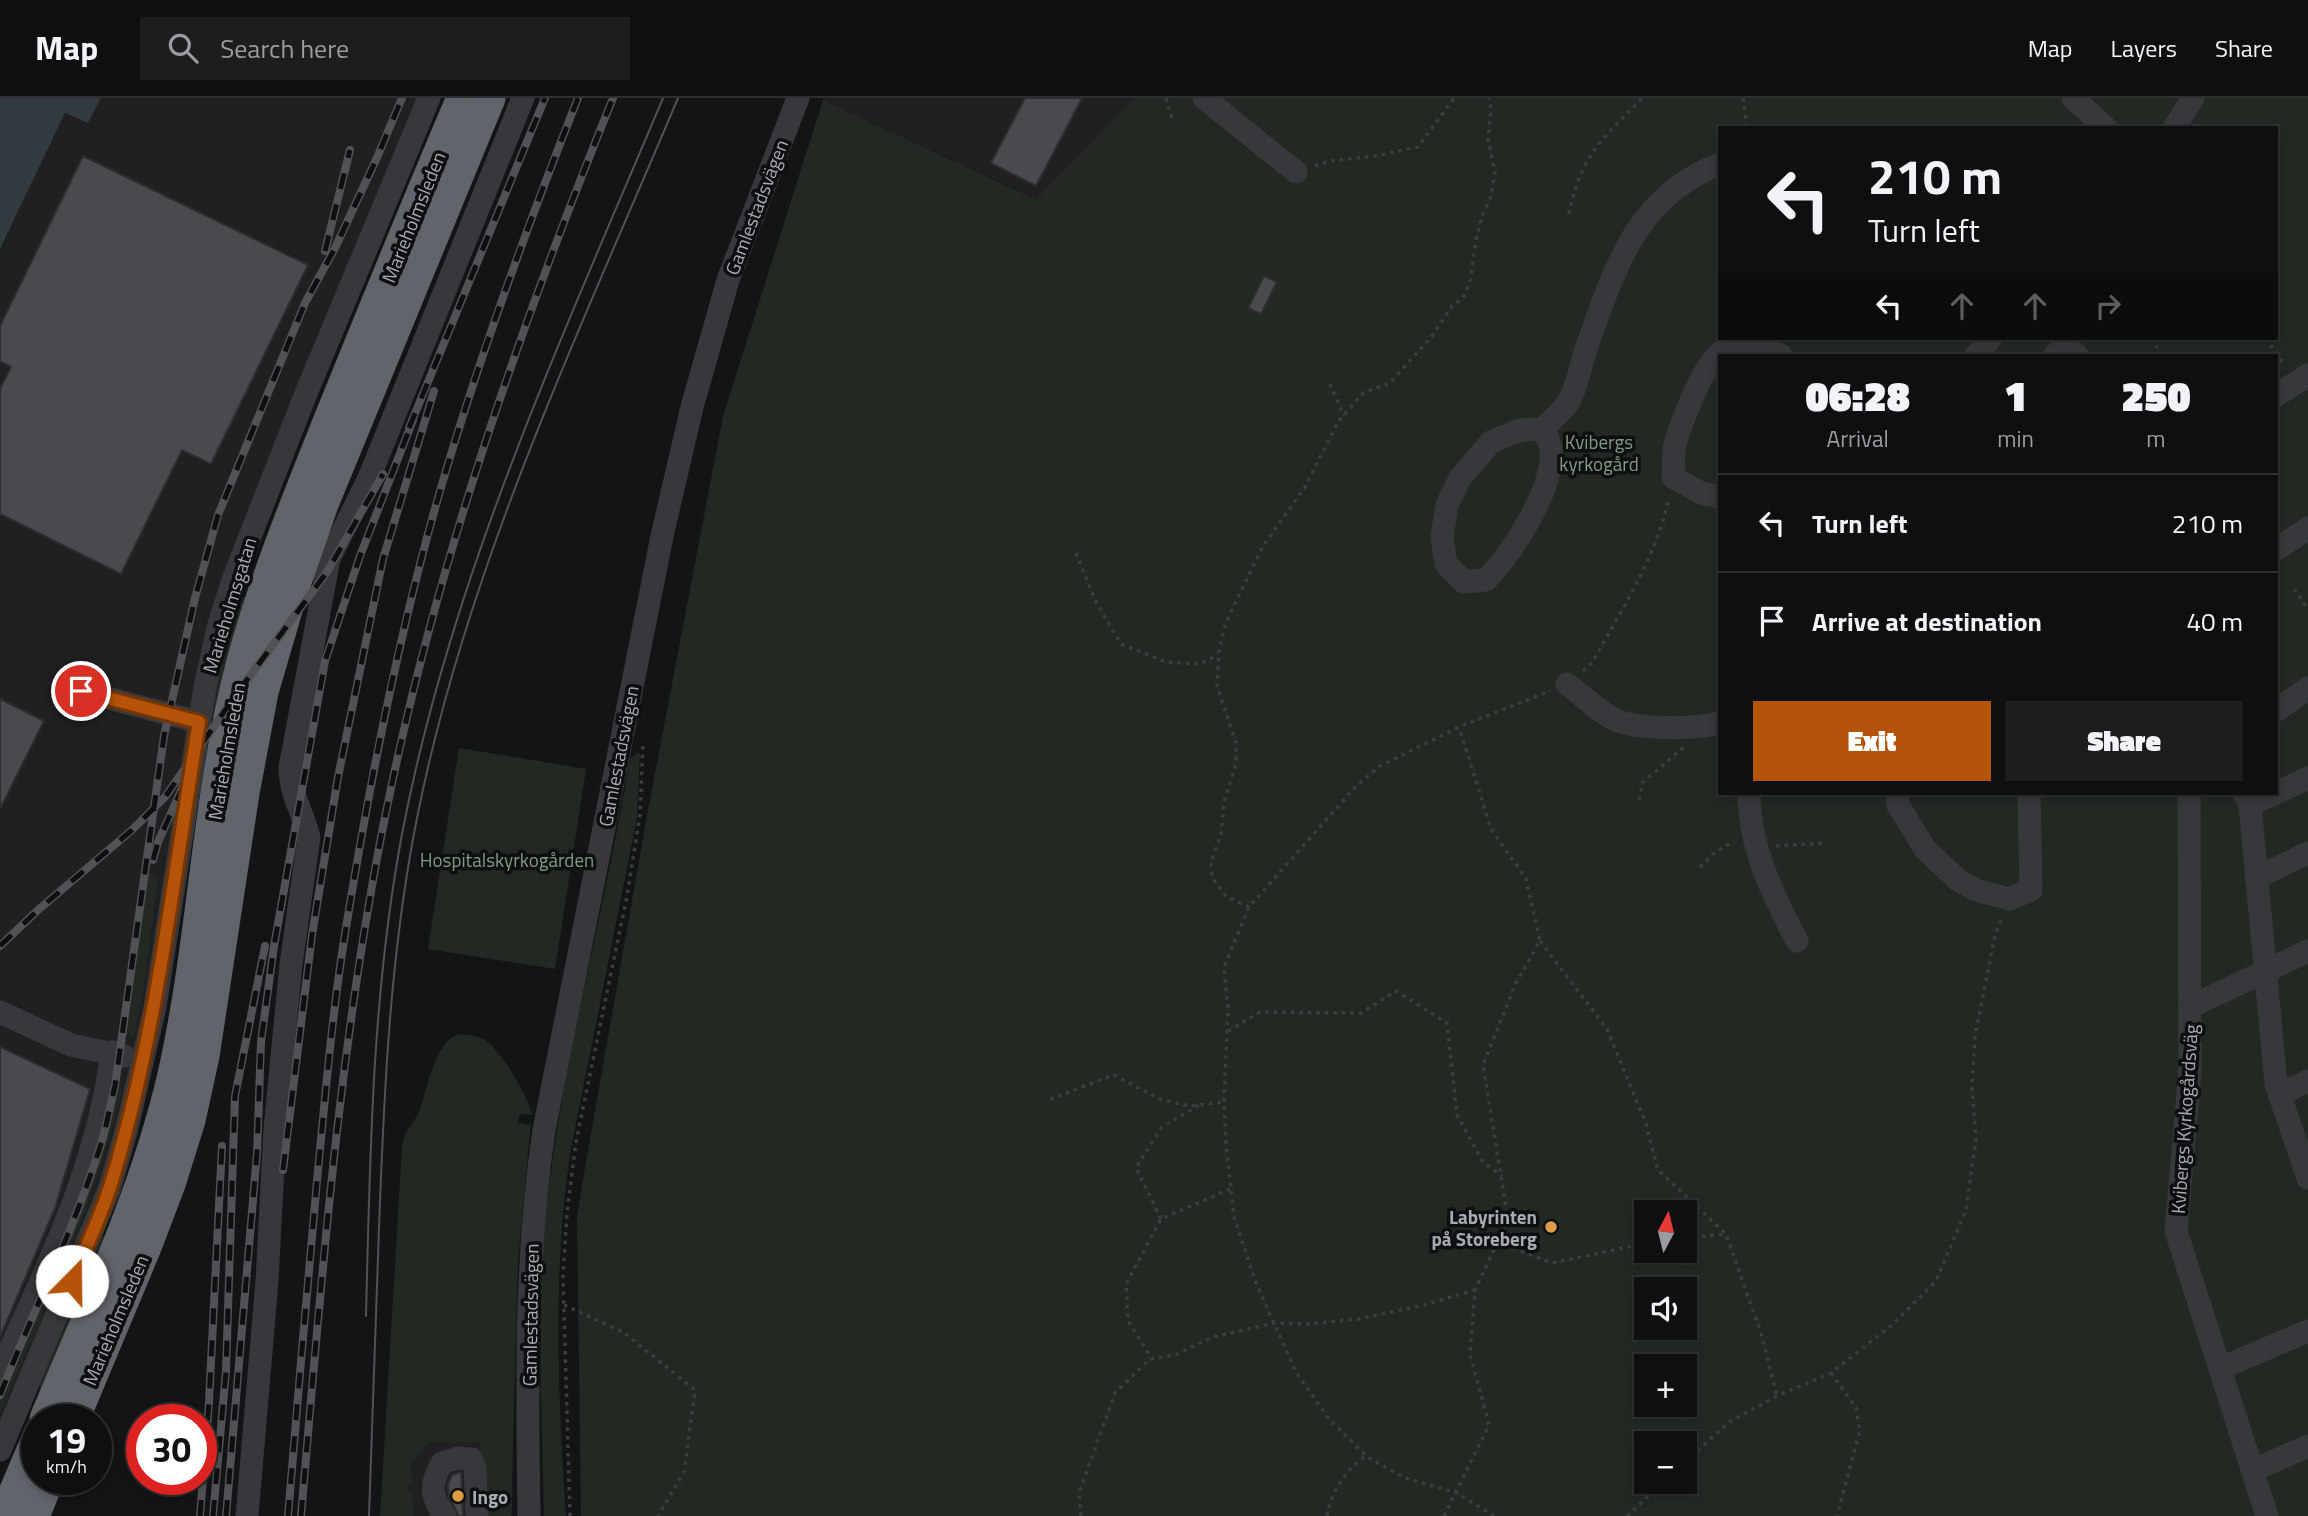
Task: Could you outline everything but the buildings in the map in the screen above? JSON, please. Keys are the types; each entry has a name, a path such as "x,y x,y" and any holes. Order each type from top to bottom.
{"highway":[{"name":"Marieholmsleden","path":"52,1404 124,1231 157,1141 187,1003 220,775 241,671 263,597 322,439 463,98"},
{"name":"Marieholmsleden","path":"79,1404 155,1222 189,1121 203,1056 243,793 262,692 290,596 322,504 489,98"},
{"path":"5,1516 21,1478"},
{"path":"33,1516 42,1495"}],"street":[{"name":"Marieholmsgatan","path":"0,1450 109,1190 144,1062 199,722 219,624 237,569 310,385 429,98"},
{"path":"247,1516 267,1281 275,1129 290,964 309,837 294,796 290,768 329,559 369,478 523,98"},
{"name":"Gamlestadsvägen","path":"529,1516 530,1266 535,1189 544,1130 657,564 692,407 728,280 798,98"},
{"path":"1204,98 1296,172"},
{"path":"2073,98 2104,126"},
{"path":"2175,126 2193,98"},
{"path":"1543,429 1551,449 1547,475 1531,519 1500,566 1486,580 1464,582 1446,564 1442,537 1447,505 1460,478 1490,442 1520,430 1543,429 1569,400 1608,287 1620,258 1636,232 1652,209 1697,173 1718,165"},
{"path":"1977,354 1989,340"},
{"path":"1719,354 1746,347 1771,350 1779,354"},
{"path":"2056,354 2059,350 2068,349 2076,354"},
{"path":"1718,355 1700,379 1675,446 1673,477 1700,494 1718,497"},
{"path":"2278,394 2308,375"},
{"path":"2278,548 2308,528"},
{"path":"1567,684 1616,720 1659,728 1709,725"},
{"path":"2278,709 2308,688"},
{"path":"81,691 199,722"},
{"path":"2278,788 2308,778"},
{"path":"1749,795 1755,839 1771,891 1797,942"},
{"path":"1896,795 1898,805 1925,849 1967,885 2009,899 2031,890 2029,795"},
{"name":"Kvibergs Kyrkogårdsväg","path":"2189,795 2192,1006 2190,1070 2176,1231 2267,1516"},
{"path":"2247,799 2276,1084 2308,1178"},
{"path":"2256,878 2308,853"},
{"path":"2192,1006 2308,951"},
{"path":"0,1012 71,1045 112,1052 144,1062"},
{"path":"0,1371 60,1240 89,1161 107,1090 112,1052"},
{"path":"2280,1094 2308,1081"},
{"path":"2221,1368 2308,1331"},
{"path":"2253,1471 2308,1446"},
{"path":"445,1516 434,1493 433,1479 442,1463 458,1458 471,1460 475,1468 477,1516"}],"path":[{"path":"1166,98 1173,122"},
{"path":"1296,172 1330,161 1375,156 1418,147 1454,98"},
{"path":"1249,907 1227,897 1212,878 1211,861 1221,835 1224,802 1236,765 1237,743 1217,686 1218,655 1226,622 1263,547 1305,486 1338,422 1363,393 1390,383 1433,335 1452,306 1463,298 1470,282 1476,240 1490,199 1494,173 1488,139 1491,110 1489,98"},
{"path":"1569,214 1581,170 1601,139 1642,98"},
{"path":"1743,98 1746,126"},
{"path":"1330,384 1344,416"},
{"path":"1494,1516 1457,1493 1405,1478 1366,1456 1329,1419 1296,1372 1256,1283 1234,1216 1224,1102 1228,1008 1224,967 1249,907 1357,785 1380,766 1459,727 1567,684 1592,663 1664,525 1673,477"},
{"path":"1076,553 1097,602 1121,644 1166,662 1200,664 1218,655"},
{"path":"2294,589 2308,610"},
{"path":"1639,800 1643,782 1709,725"},
{"path":"1459,727 1491,829 1525,879 1540,941 1607,1029 1646,1124 1658,1170 1726,1234 1761,1333 1777,1396"},
{"path":"570,1516 564,1305 567,1212 572,1170 638,829 644,755 643,729"},
{"path":"1700,867 1713,854 1755,839 1824,843"},
{"path":"1697,1451 1729,1422 1777,1396 1831,1373 1892,1325 1936,1281 1966,1210 1976,1139 1972,1087 1975,1036 1995,935 2009,899"},
{"path":"1444,1516 1489,1425 1470,1354 1475,1290 1508,1220 1483,1065 1516,983 1540,941"},
{"path":"1228,1031 1259,1012 1361,1013 1396,991 1447,1023 1457,1115 1483,1162 1502,1176"},
{"path":"1050,1099 1114,1075 1160,1099 1189,1105 1224,1102"},
{"path":"1161,1219 1136,1168 1161,1128 1200,1105"},
{"path":"1151,1358 1128,1321 1126,1284 1161,1219 1230,1189"},
{"path":"1698,1237 1726,1234"},
{"path":"1497,1242 1552,1263 1634,1246"},
{"path":"1081,1516 1079,1493 1115,1393 1151,1358 1177,1354 1213,1337 1274,1324 1358,1319 1424,1305 1475,1290"},
{"path":"564,1305 623,1332 695,1390 684,1472 658,1516"},
{"path":"1831,1373 1856,1408 1860,1430 1837,1516"},
{"path":"1327,1516 1330,1501 1347,1474 1353,1465 1366,1456"},
{"path":"1627,1516 1650,1494"}],"shaded area":[{"path":"0,98 101,98 88,123 65,113 0,249"},
{"path":"101,98 423,98 244,534 168,880 120,1131 0,1437 0,249 65,113 88,123"},
{"path":"1134,98 1037,199 823,100"},
{"path":"387,1429 513,1434 512,1516 383,1516"}],"green space":[{"name":"Kvibergs kyrkogård","path":"1134,98 2308,98 2308,1516 581,1516 577,1217 648,810 723,416 823,100 1036,199"},
{"path":"247,597 216,713 207,721 238,601"},
{"name":"Hospitalskyrkogården","path":"459,748 586,769 555,969 428,949"},
{"path":"638,753 637,818 571,1149 565,1195 558,1332 566,1516 544,1516 540,1320 547,1203 574,1036 630,758"},
{"path":"142,870 152,873 158,880 142,1000 134,1037 120,1033 119,1029"},
{"path":"458,1034 485,1040 499,1053 513,1074 532,1115 520,1114 518,1123 529,1125 531,1122 518,1261 511,1516 483,1516 480,1443 429,1442 411,1463 412,1483 408,1483 407,1491 412,1492 413,1516 380,1516 402,1147 406,1133 418,1115 437,1057 450,1039"},
{"path":"112,1088 122,1090 98,1174 68,1255 0,1414 0,1377"},
{"path":"101,1236 107,1236 43,1391 39,1387"}],"tram line":[{"path":"366,1316 378,1014 392,894 423,738 479,551 513,460 586,278 663,98"},
{"path":"369,1516 386,1074 400,920 417,818 439,724 495,541 565,363 678,98"}],"railway":[{"path":"0,1395 78,1208 105,1130 115,1086 164,736 195,598 218,515 305,303 335,248 402,98"},
{"path":"409,428 545,98"},
{"path":"288,1516 336,995 354,878 386,711 411,600 455,441 504,293 578,98"},
{"path":"301,1516 325,1242 346,1060 373,878 391,788 411,700 459,525 547,267 613,98"},
{"path":"325,251 350,150"},
{"path":"283,1170 312,935 338,777 383,559 434,391"},
{"path":"226,1516 257,1153 261,1042 274,946 325,661 360,556 413,420"},
{"path":"0,946 132,830 165,797 235,696 327,572 383,474"},
{"path":"153,860 158,842 186,780"},
{"path":"213,1516 226,1371 235,1096 265,946"},
{"path":"200,1516 209,1402 222,1146"}],"place":[{"name":"Labyrinten på Storeberg","path":"1551,1227"},
{"name":"Ingo","path":"458,1496"}],"route":[{"path":"72,1281 109,1190 144,1062 199,722 135,703 81,691"}]}
